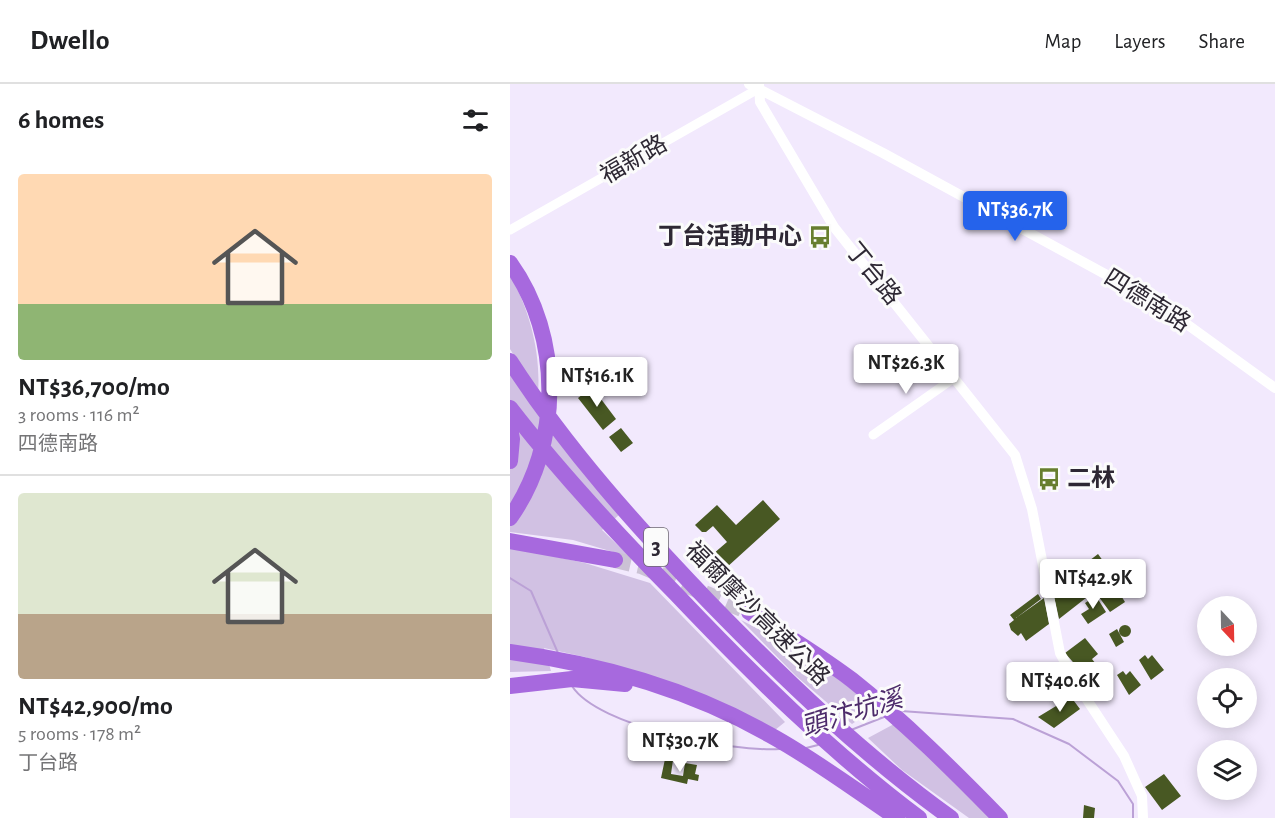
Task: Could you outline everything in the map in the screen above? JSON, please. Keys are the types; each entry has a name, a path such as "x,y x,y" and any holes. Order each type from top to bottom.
{"highway":[{"path":"510,263 521,278 533,304 547,356 550,400 538,461 526,493 510,518"},
{"name":"福爾摩沙高速公路","path":"510,362 538,405 653,544 777,671 872,756 951,818"},
{"name":"福爾摩沙高速公路","path":"510,408 613,529 806,724 919,818"},
{"path":"510,428 512,439 510,461"},
{"path":"510,541 615,560"},
{"path":"749,612 810,650 877,701 1000,818"},
{"path":"510,652 547,657 620,673 685,696 770,735 897,818"},
{"path":"510,686 572,679 632,685 685,696"}],"street":[{"name":"福新路","path":"510,230 755,86"},
{"name":"丁台路","path":"755,86 760,102 770,120 834,227 1015,455 1032,509 1060,653 1078,686 1124,756 1142,796 1143,818"},
{"name":"四德南路","path":"755,86 1127,286 1177,317 1275,388"},
{"path":"873,435 954,378"}],"shaded area":[{"path":"510,275 533,333 538,363 538,394 510,349"},
{"path":"510,375 619,515 602,530 630,557 573,540 510,532"},
{"path":"510,547 585,563 650,583 785,722 775,730 585,657 544,648 551,671 510,672"},
{"path":"741,620 804,653 876,708 852,724 796,676"},
{"path":"894,724 992,818 969,818 902,770 868,738"}],"building":[{"path":"592,387 616,419 603,430 578,398"},
{"path":"621,428 633,443 621,452 609,437"},
{"path":"763,500 780,519 726,568 713,554 727,542 713,526 706,532 702,532 695,525 717,505 736,525"},
{"path":"1098,554 1114,576 1059,619 1054,596 1081,567"},
{"path":"1115,586 1125,602 1110,612 1099,597"},
{"path":"1038,594 1041,599 1016,618 1044,598 1049,624 1026,641 1021,633 1018,636 1011,630 1009,624 1014,620 1010,615"},
{"path":"1096,596 1106,612 1088,624 1081,614 1089,609 1085,603"},
{"path":"1127,625 1131,631 1127,637 1123,637 1119,629"},
{"path":"1117,629 1124,642 1116,647 1109,634"},
{"path":"1085,638 1098,654 1092,659 1099,668 1086,677 1065,653"},
{"path":"1145,655 1148,659 1152,655 1164,670 1151,680 1139,660"},
{"path":"1123,671 1126,675 1130,671 1141,685 1129,695 1117,675"},
{"path":"1071,697 1080,709 1054,728 1038,717"},
{"path":"665,759 673,760 671,774 683,776 685,763 697,765 695,774 699,775 698,781 688,779 687,784 661,778"},
{"path":"1164,774 1181,796 1162,810 1145,787"},
{"path":"1084,805 1095,808 1094,818 1083,818"}],"waterway":[{"name":"頭汴坑溪","path":"510,578 531,591 558,653"},
{"name":"頭汴坑溪","path":"572,686 586,701 609,714 637,725 700,741 758,749 780,749"},
{"name":"頭汴坑溪","path":"901,711 1013,719 1069,744 1118,781 1133,804 1133,818"},
{"name":"頭汴坑溪","path":"851,730 884,717"},
{"name":"頭汴坑溪","path":"806,748 818,745"}],"tunnel":[{"path":"615,560 641,566 749,612"}],"place":[{"name":"丁台活動中心","path":"820,237"},
{"name":"二林","path":"1049,479"}]}
